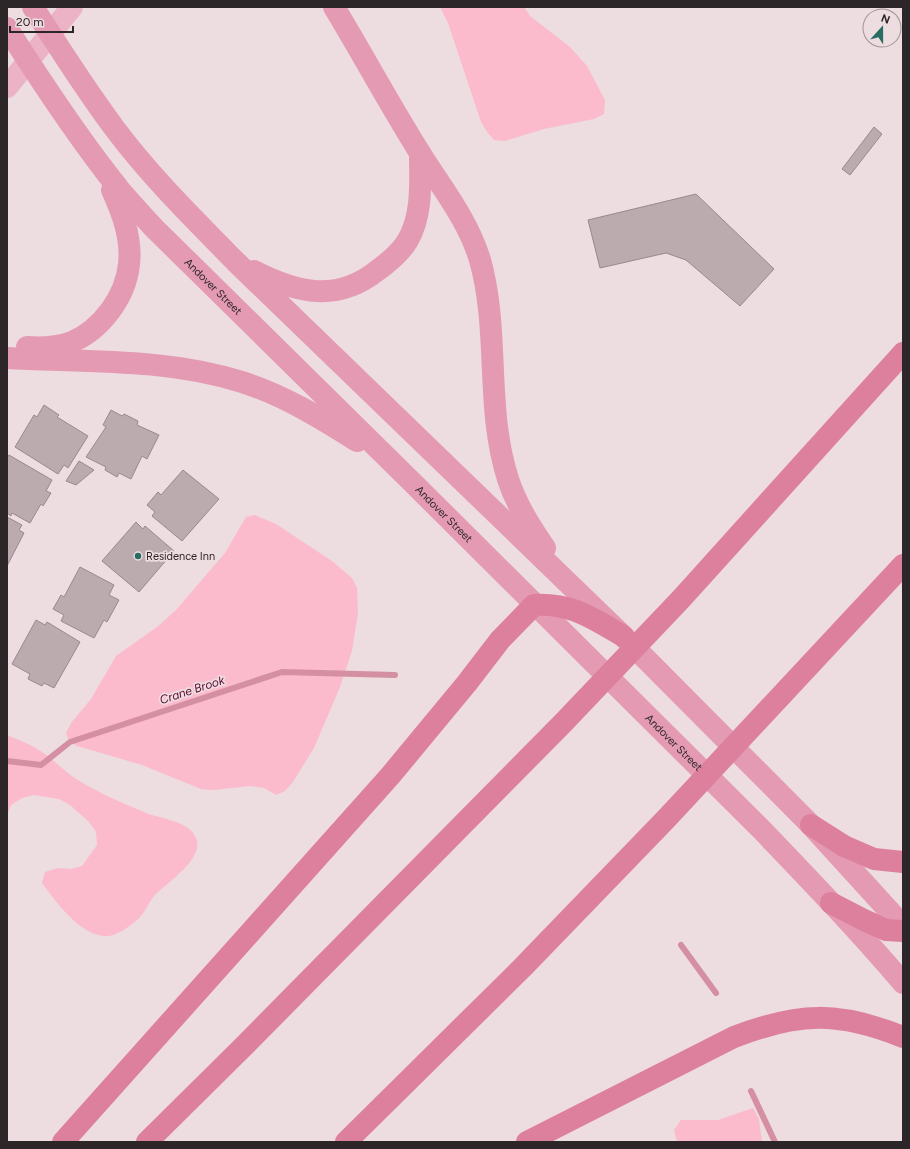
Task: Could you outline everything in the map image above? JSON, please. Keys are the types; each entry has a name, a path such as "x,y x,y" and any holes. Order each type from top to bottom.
{"highway":[{"path":"33,7 115,129 178,203 236,262 623,636 811,825 903,926"},
{"path":"334,7 420,153 460,215 473,239 486,286 490,316 497,419 508,479 524,516 546,550 574,588"},
{"name":"Andover Street","path":"7,28 45,87 87,147 120,190 154,228 762,830 868,942 903,983"},
{"path":"7,346 48,347 72,342 89,332 108,314 123,288 129,264 128,241 123,216 113,190 87,147"},
{"path":"236,262 277,282 298,289 323,292 348,287 370,277 391,260 408,240 415,220 420,196 420,153"},
{"path":"147,1142 249,1041 563,723 681,599 903,353"},
{"path":"7,358 171,367 208,373 242,382 272,393 333,426 367,447 414,484"},
{"path":"346,1142 522,968 666,819 903,565"},
{"path":"63,1142 390,776 468,683 500,640 534,604 551,604 571,609 593,618 623,636"},
{"path":"811,825 844,846 874,859 903,862"},
{"path":"831,903 886,930 903,931"},
{"path":"527,1142 734,1036 762,1026 790,1020 819,1017 849,1020 879,1028 903,1037"}],"main road":[{"path":"7,87 72,7"}],"shaded area":[{"path":"440,7 524,7 530,16 570,47 587,66 605,100 604,114 594,119 544,129 505,141 494,140 481,122 448,23"},
{"path":"255,515 276,524 332,561 352,578 357,588 358,613 352,651 340,687 314,748 293,782 285,791 276,795 264,788 251,786 213,790 201,789 142,765 77,746 69,741 66,733 71,723 91,699 116,656 157,627 176,610 225,553 246,517"},
{"path":"7,735 38,749 76,779 92,788 117,801 187,827 196,838 197,846 195,854 190,862 154,896 143,914 121,932 108,936 98,935 79,925 62,909 42,883 45,872 58,868 71,869 82,866 97,845 96,832 89,822 70,805 59,799 34,795 22,798 11,805 7,816"},
{"path":"753,1108 759,1119 762,1142 677,1142 674,1130 681,1120 718,1120"}],"building":[{"path":"874,127 882,134 850,175 842,169"},
{"path":"696,194 774,269 740,306 686,260 666,253 600,268 588,220"},
{"path":"44,405 59,415 57,417 88,436 68,468 64,465 58,474 15,447 34,415 37,417"},
{"path":"111,410 122,416 124,414 138,421 137,425 159,435 147,459 142,456 131,479 119,473 117,477 105,470 106,467 86,457 106,427 103,425"},
{"path":"9,455 52,480 46,491 51,493 43,506 41,504 30,523 12,513 11,516 7,513 7,458"},
{"path":"79,461 94,470 76,485 66,481"},
{"path":"183,470 219,499 182,541 152,516 155,512 147,505 158,492 161,495"},
{"path":"7,517 22,525 19,530 24,533 7,566"},
{"path":"136,522 143,529 145,526 174,551 139,592 102,561"},
{"path":"80,567 114,585 109,595 119,600 107,622 104,620 94,638 61,621 64,615 53,609 61,595 64,597"},
{"path":"36,620 45,625 47,622 80,642 54,688 44,683 42,686 28,679 30,674 12,664"}],"waterway":[{"name":"Crane Brook","path":"7,761 41,765 70,742 282,672 395,675"},
{"name":"Crane Brook","path":"681,945 716,993"},
{"name":"Crane Brook","path":"751,1091 775,1142"}],"place":[{"name":"Residence Inn","path":"138,556"}]}
